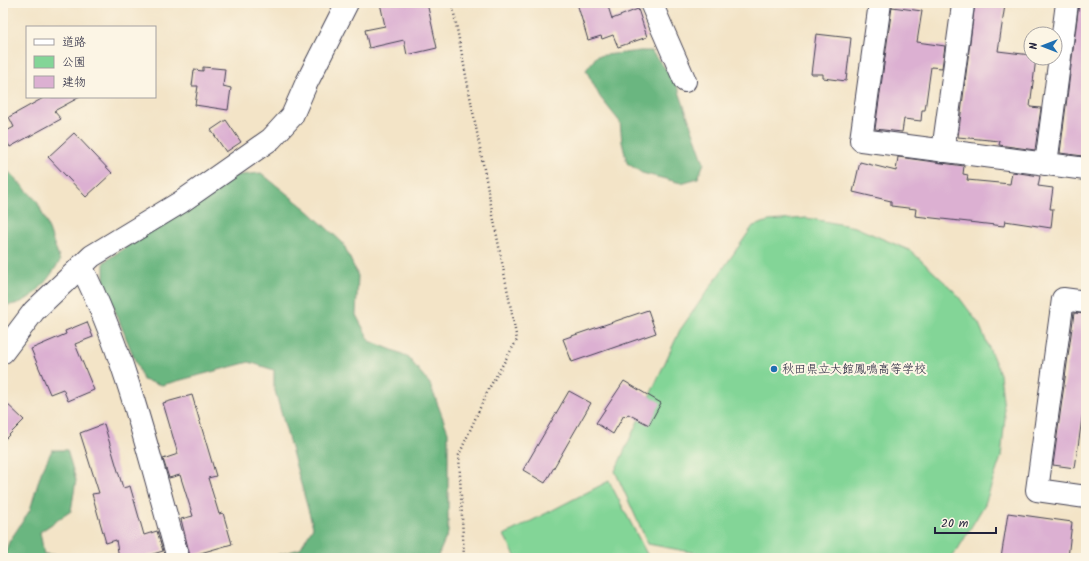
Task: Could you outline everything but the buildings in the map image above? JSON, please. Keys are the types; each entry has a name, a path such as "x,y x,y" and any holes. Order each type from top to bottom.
{"street":[{"path":"3,352 34,311 92,256 181,202 271,139 292,116 306,84 347,3"},
{"path":"651,3 685,81"},
{"path":"880,3 861,140 1086,169"},
{"path":"1046,164 1067,3"},
{"path":"943,151 959,4"},
{"path":"81,266 95,294 129,384 178,558"},
{"path":"1086,302 1063,299 1037,490 1086,497"}],"path":[{"path":"452,3 517,340 488,390 460,455 464,558"}],"green space":[{"path":"651,51 675,80 704,163 698,178 681,183 642,173 627,163 622,142 620,122 600,97 586,70 597,56"},
{"path":"3,166 37,201 60,261 37,291 21,302 13,305 3,305"},
{"path":"261,173 307,210 343,243 358,276 356,315 370,341 407,356 430,384 448,432 448,533 437,558 267,558 300,549 313,527 274,387 274,370 249,362 162,385 143,380 104,283 104,262 229,176"},
{"name":"秋田県立大館鳳鳴高等学校","path":"807,218 855,227 911,251 955,292 979,324 1000,374 1005,418 1001,457 985,504 958,549 950,558 723,558 648,544 615,471 680,330 753,226 769,221"},
{"path":"52,450 67,450 76,480 71,511 40,532 44,554 90,558 3,558 9,542 30,510 41,473"},
{"path":"609,481 649,558 516,558 504,535"}],"place":[{"name":"秋田県立大館鳳鳴高等学校","path":"774,369"}]}
